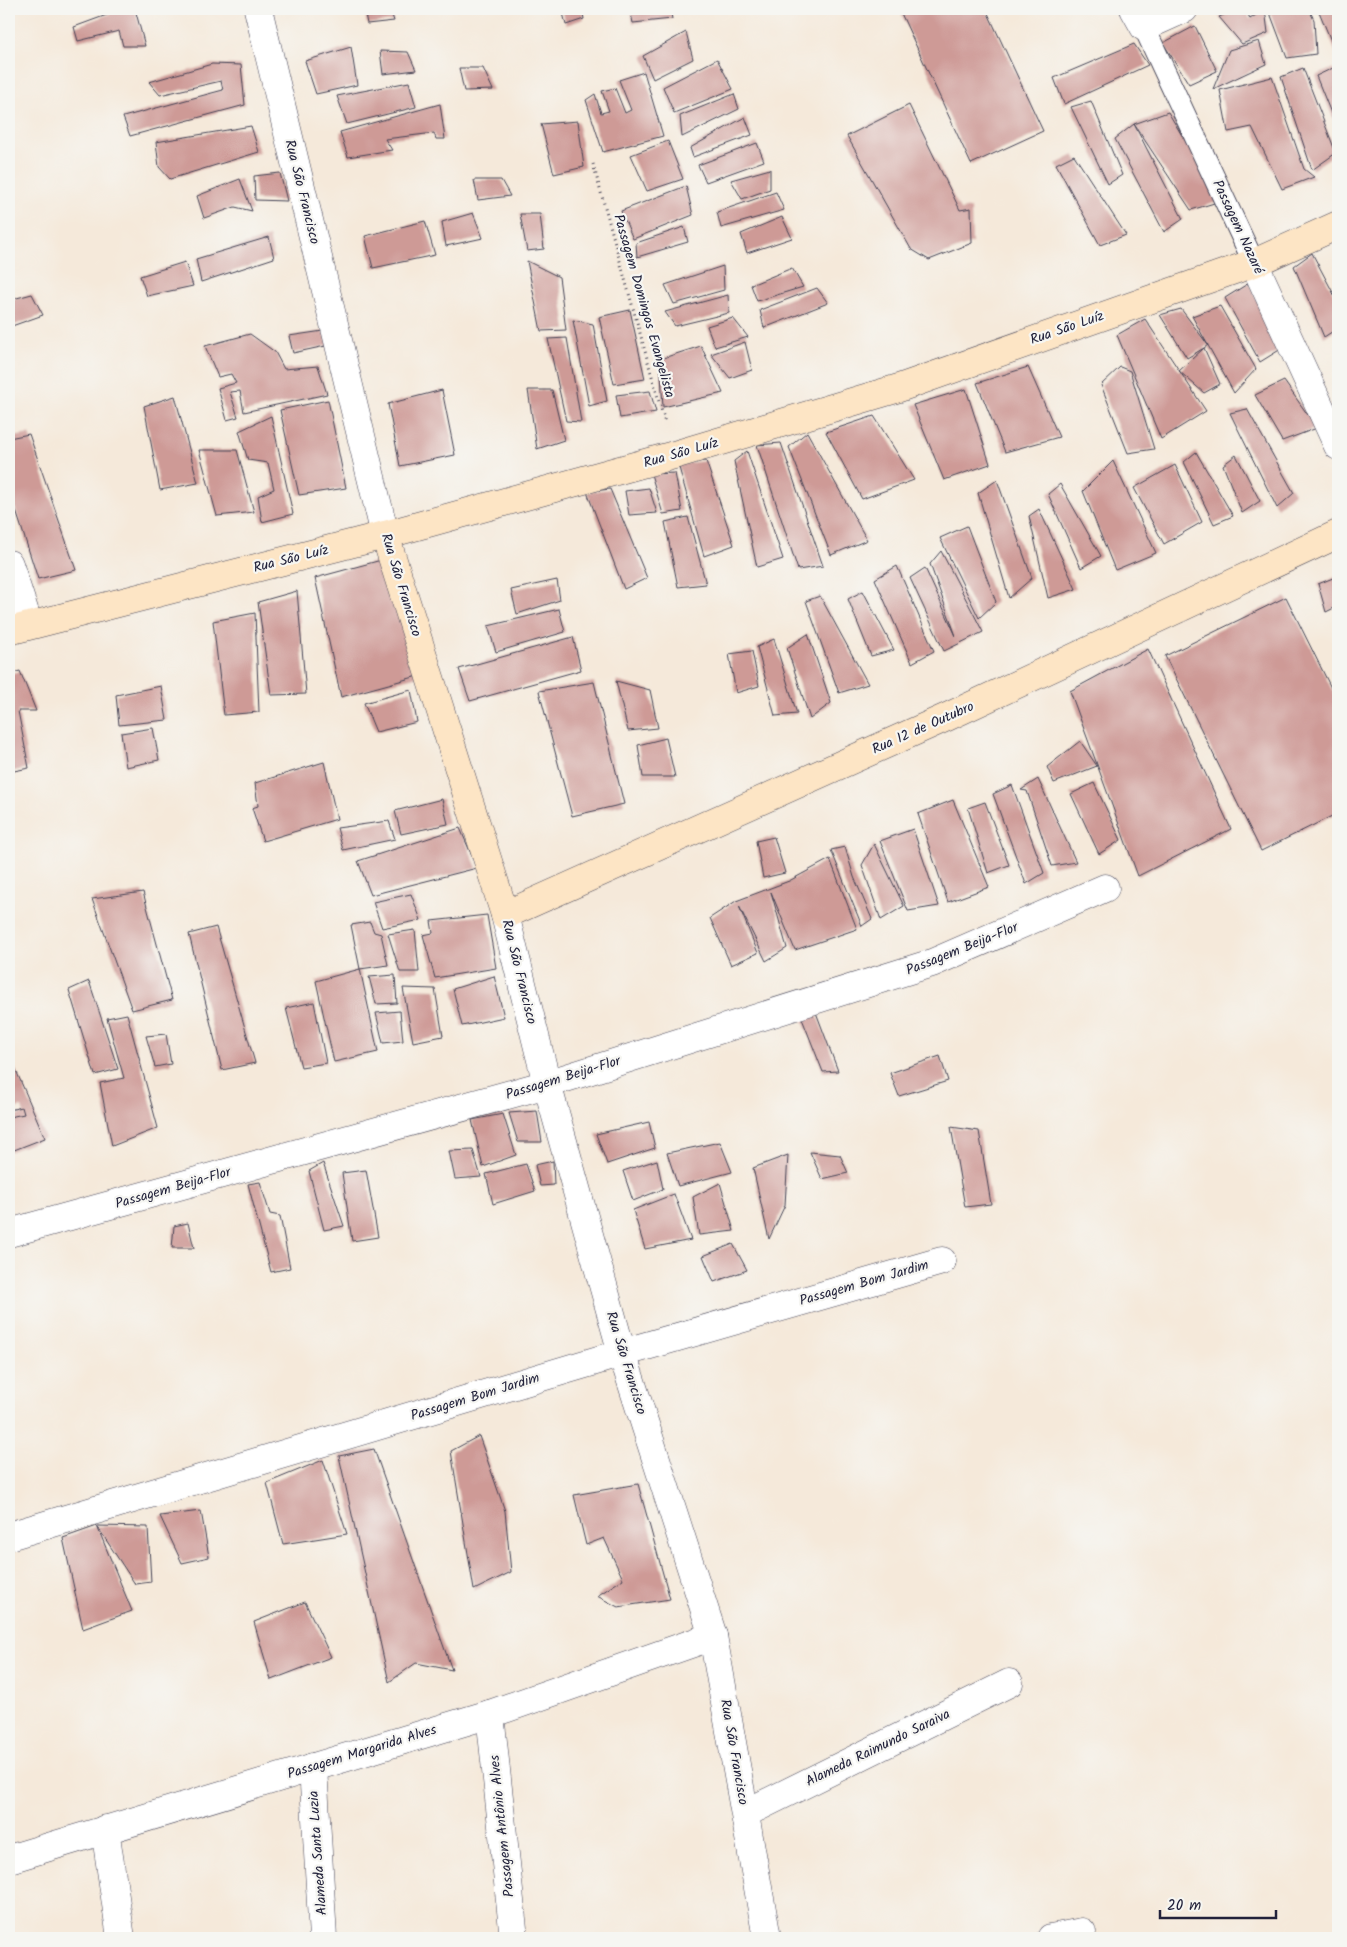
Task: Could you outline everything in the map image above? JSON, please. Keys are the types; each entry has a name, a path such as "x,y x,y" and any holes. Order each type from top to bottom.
{"main road":[{"name":"Rua São Luíz","path":"19,628 385,535 674,455 899,388 1254,263 1338,225"},
{"name":"Rua 12 de Outubro","path":"505,915 938,721 1338,534"},
{"name":"Rua São Francisco","path":"385,535 505,915"}],"street":[{"name":"Rua São Francisco","path":"258,9 385,535"},
{"path":"1139,18 1184,9"},
{"name":"Passagem Nazaré","path":"1254,263 1338,446"},
{"path":"9,564 19,628"},
{"name":"Passagem Beija-Flor","path":"9,1233 548,1084 932,964 1105,888"},
{"name":"Rua São Francisco","path":"505,915 548,1084 622,1353 713,1636 767,1938"},
{"name":"Passagem Bom Jardim","path":"9,1536 622,1353 942,1261"},
{"name":"Passagem Margarida Alves","path":"9,1859 490,1714 713,1636"},
{"name":"Alameda Raimundo Saraiva","path":"746,1813 1010,1683"},
{"name":"Passagem Antônio Alves","path":"490,1714 514,1938"},
{"name":"Alameda Santa Luzia","path":"312,1767 323,1938"},
{"path":"104,1829 121,1938"},
{"path":"1050,1938 1082,1932"}],"lane":[{"name":"Passagem Nazaré","path":"1139,18 1254,263"}],"path":[{"name":"Passagem Domingos Evangelista","path":"593,164 674,455"}],"building":[{"path":"123,9 135,9 145,46 123,46 119,31 78,41 74,27"},
{"path":"364,9 390,9 394,21 367,24"},
{"path":"562,9 582,9 584,19 566,25"},
{"path":"630,9 670,9 672,19 633,23"},
{"path":"899,9 986,9 1043,131 971,164"},
{"path":"1238,9 1246,9 1250,19 1265,9 1268,33 1242,44 1219,17"},
{"path":"1280,9 1309,9 1314,20 1316,54 1287,58 1270,13"},
{"path":"1318,9 1338,9 1338,58"},
{"path":"1195,26 1217,71 1189,84 1163,43"},
{"path":"686,32 693,59 653,79 643,56"},
{"path":"1259,41 1266,64 1213,89 1229,50"},
{"path":"1134,44 1148,65 1064,104 1054,78"},
{"path":"351,47 357,85 316,94 305,61"},
{"path":"380,51 408,52 416,70 383,74"},
{"path":"717,59 733,89 674,113 663,87"},
{"path":"212,64 241,65 245,105 130,136 123,117 223,90 221,81 160,95 149,82"},
{"path":"459,68 483,68 493,90 464,91"},
{"path":"1303,68 1336,153 1312,170 1281,77"},
{"path":"1333,68 1338,81 1338,122 1335,123 1316,76"},
{"path":"644,72 663,136 603,152 586,100 595,94 601,113 609,111 602,91 615,88 625,113 631,110 619,80"},
{"path":"1272,77 1304,169 1314,177 1282,189 1252,127 1228,132 1220,90"},
{"path":"409,82 416,107 347,124 337,96"},
{"path":"734,94 739,109 682,137 680,116"},
{"path":"1091,101 1122,175 1108,184 1071,107"},
{"path":"440,104 445,139 436,139 434,133 385,139 392,150 348,157 340,132"},
{"path":"909,105 960,210 971,208 972,243 929,260 911,249 847,136"},
{"path":"1168,112 1221,201 1191,210 1134,124"},
{"path":"745,117 752,135 693,157 690,148"},
{"path":"578,121 584,167 554,174 541,124"},
{"path":"1134,124 1183,219 1164,232 1115,139"},
{"path":"251,126 259,152 170,179 159,167 156,142"},
{"path":"668,141 683,179 647,191 631,155"},
{"path":"757,143 764,161 706,182 698,165"},
{"path":"1074,155 1126,235 1100,245 1056,164"},
{"path":"770,169 770,189 742,199 731,180"},
{"path":"280,173 287,201 255,200 254,176"},
{"path":"240,179 252,211 235,207 204,218 197,196"},
{"path":"474,180 501,180 510,196 478,200"},
{"path":"686,186 693,215 633,239 621,211"},
{"path":"776,192 784,210 721,228 717,212"},
{"path":"473,213 483,238 446,246 442,222"},
{"path":"520,214 540,214 544,249 527,251"},
{"path":"782,217 792,238 747,253 741,234"},
{"path":"425,221 435,255 373,268 365,236"},
{"path":"684,227 688,242 637,257 636,243"},
{"path":"269,237 274,258 201,282 196,259"},
{"path":"1312,253 1338,302 1338,328 1324,337 1294,266"},
{"path":"527,261 559,277 566,330 541,331"},
{"path":"185,262 193,286 147,296 140,276"},
{"path":"723,266 724,290 674,304 665,285"},
{"path":"792,268 803,287 757,301 751,285"},
{"path":"1249,283 1281,349 1260,362 1225,298"},
{"path":"817,288 828,303 764,328 760,310"},
{"path":"32,294 43,315 9,327 9,300"},
{"path":"728,295 729,313 675,326 665,312"},
{"path":"1220,306 1256,369 1234,393 1192,316"},
{"path":"1181,309 1208,345 1187,358 1160,315"},
{"path":"630,310 645,379 614,384 599,317"},
{"path":"733,318 748,337 715,347 707,326"},
{"path":"1145,319 1206,411 1161,439 1117,335"},
{"path":"573,320 593,324 607,401 589,406"},
{"path":"323,331 330,345 293,353 289,336"},
{"path":"250,334 275,352 284,369 318,366 327,394 244,412 240,391 230,392 238,417 227,420 218,388 236,383 231,374 218,377 205,346"},
{"path":"567,338 581,422 566,421 548,339"},
{"path":"745,342 752,370 730,378 711,354"},
{"path":"701,346 723,393 663,407 660,359"},
{"path":"1204,348 1220,384 1204,393 1179,371"},
{"path":"1028,367 1059,437 1005,452 977,383"},
{"path":"1120,367 1130,371 1154,449 1128,453 1101,385"},
{"path":"1284,381 1317,428 1282,441 1255,395"},
{"path":"966,389 990,464 944,480 913,405"},
{"path":"442,390 455,455 400,466 388,404"},
{"path":"528,390 552,390 564,440 537,449"},
{"path":"650,391 656,412 620,418 616,395"},
{"path":"175,396 198,483 160,490 144,406"},
{"path":"328,400 346,488 299,495 280,410"},
{"path":"1247,409 1294,493 1277,508 1230,413"},
{"path":"271,416 293,514 262,522 258,496 274,489 268,463 248,460 239,431"},
{"path":"874,416 914,480 862,499 826,432"},
{"path":"807,432 867,540 831,555 789,447"},
{"path":"29,434 76,570 38,579 9,489 9,438"},
{"path":"781,443 823,566 798,570 757,445"},
{"path":"199,450 237,450 254,512 217,516"},
{"path":"747,451 783,559 757,567 734,461"},
{"path":"1196,452 1233,516 1214,524 1184,462"},
{"path":"1236,455 1260,501 1242,513 1223,465"},
{"path":"706,461 734,545 704,556 678,464"},
{"path":"1113,461 1156,553 1115,570 1083,491"},
{"path":"1175,465 1202,522 1164,544 1134,488"},
{"path":"675,473 682,511 663,514 651,474"},
{"path":"997,480 1032,578 1009,598 978,493"},
{"path":"1060,484 1101,556 1081,568 1048,494"},
{"path":"649,488 657,513 629,515 625,491"},
{"path":"610,489 647,578 624,589 587,492"},
{"path":"1039,509 1076,589 1048,598 1029,516"},
{"path":"688,517 706,584 678,587 665,522"},
{"path":"967,526 996,602 979,618 940,538"},
{"path":"941,551 983,632 944,651 910,578 925,568 956,636 930,564"},
{"path":"385,559 418,676 341,697 315,578"},
{"path":"897,566 934,651 912,663 875,579"},
{"path":"1338,576 1338,606 1326,612 1318,584"},
{"path":"557,580 560,600 517,614 511,590"},
{"path":"297,591 306,694 271,695 258,602"},
{"path":"863,591 894,650 871,656 848,599"},
{"path":"820,596 868,684 839,693 806,601"},
{"path":"1286,597 1338,702 1338,813 1261,851 1165,656"},
{"path":"559,609 565,632 496,652 488,626"},
{"path":"255,613 259,712 224,715 213,621"},
{"path":"808,634 831,703 810,719 787,648"},
{"path":"573,637 581,670 470,701 459,669"},
{"path":"774,639 797,714 775,716 757,647"},
{"path":"1148,649 1231,829 1138,876 1070,691"},
{"path":"752,651 759,686 736,693 729,654"},
{"path":"20,671 36,711 18,711 29,768 9,772 9,674"},
{"path":"616,681 650,690 658,728 628,731"},
{"path":"594,682 624,804 572,816 539,691"},
{"path":"161,686 167,720 119,725 116,695"},
{"path":"411,690 417,722 376,732 364,703"},
{"path":"153,728 159,760 126,767 121,733"},
{"path":"666,738 675,777 643,777 638,745"},
{"path":"1080,741 1097,766 1054,783 1047,767"},
{"path":"324,762 337,819 263,841 252,808 258,806 255,783"},
{"path":"1038,779 1076,862 1052,866 1027,791 1021,790"},
{"path":"1094,783 1121,840 1099,854 1071,794"},
{"path":"1012,785 1044,873 1026,884 993,794"},
{"path":"442,799 448,824 401,834 395,811"},
{"path":"953,800 989,887 948,902 918,814"},
{"path":"985,802 1009,865 988,873 968,808"},
{"path":"389,821 395,839 343,850 337,828"},
{"path":"460,828 477,868 371,895 358,861"},
{"path":"913,829 939,906 908,911 880,841"},
{"path":"774,837 785,873 763,878 756,841"},
{"path":"874,844 904,906 881,920 862,865"},
{"path":"845,847 854,877 872,919 862,926 831,850"},
{"path":"830,859 857,929 795,950 771,892 787,948 766,961 739,906 758,953 731,965 710,918 736,901 789,881"},
{"path":"143,892 172,1000 132,1010 92,899"},
{"path":"411,894 421,920 382,928 373,902"},
{"path":"487,915 496,968 435,978 423,935 433,933 431,921"},
{"path":"370,922 374,932 381,934 388,965 360,969 351,925"},
{"path":"216,927 255,1063 222,1070 189,934"},
{"path":"415,930 419,972 400,972 388,934"},
{"path":"360,969 378,1052 334,1062 316,981"},
{"path":"395,975 397,1003 376,1004 369,977"},
{"path":"494,976 504,1017 462,1026 453,989"},
{"path":"89,981 118,1069 95,1075 69,990"},
{"path":"403,988 435,989 443,1036 413,1042"},
{"path":"314,1002 326,1063 301,1067 286,1008"},
{"path":"814,1007 838,1071 823,1072 801,1016"},
{"path":"400,1011 403,1041 383,1043 376,1013"},
{"path":"127,1014 158,1128 112,1146 100,1083 124,1078 107,1018"},
{"path":"166,1034 171,1064 155,1067 146,1036"},
{"path":"940,1056 948,1081 899,1096 890,1073"},
{"path":"15,1068 45,1138 9,1152 9,1117 24,1114 22,1107 9,1110 9,1070"},
{"path":"537,1111 542,1142 518,1142 509,1113"},
{"path":"503,1114 516,1155 483,1167 472,1120"},
{"path":"649,1122 655,1148 607,1164 596,1134"},
{"path":"951,1127 979,1131 991,1204 965,1207"},
{"path":"720,1142 732,1172 678,1186 667,1153"},
{"path":"473,1150 481,1177 455,1179 449,1151"},
{"path":"810,1152 840,1155 848,1173 822,1179"},
{"path":"788,1155 785,1205 769,1239 753,1168"},
{"path":"657,1160 663,1189 633,1201 623,1171"},
{"path":"553,1161 554,1185 540,1186 535,1165"},
{"path":"323,1163 344,1226 324,1230 309,1171"},
{"path":"526,1164 535,1191 493,1204 486,1174"},
{"path":"366,1170 378,1237 352,1241 342,1173"},
{"path":"260,1182 270,1214 280,1216 290,1268 271,1272 248,1184"},
{"path":"720,1183 734,1231 699,1235 693,1197"},
{"path":"674,1194 691,1240 645,1249 633,1210"},
{"path":"188,1223 194,1248 172,1248 174,1226"},
{"path":"733,1244 747,1270 714,1282 703,1256"},
{"path":"479,1436 505,1511 511,1572 474,1590 451,1451"},
{"path":"374,1449 452,1670 416,1663 389,1682 339,1456"},
{"path":"323,1460 347,1534 283,1544 267,1483"},
{"path":"638,1484 670,1599 618,1607 597,1596 623,1579 604,1538 586,1545 574,1495"},
{"path":"201,1511 209,1557 182,1563 160,1516"},
{"path":"97,1526 148,1527 151,1582 135,1584"},
{"path":"97,1526 132,1611 83,1629 63,1538"},
{"path":"305,1602 331,1657 271,1680 254,1622"}]}
